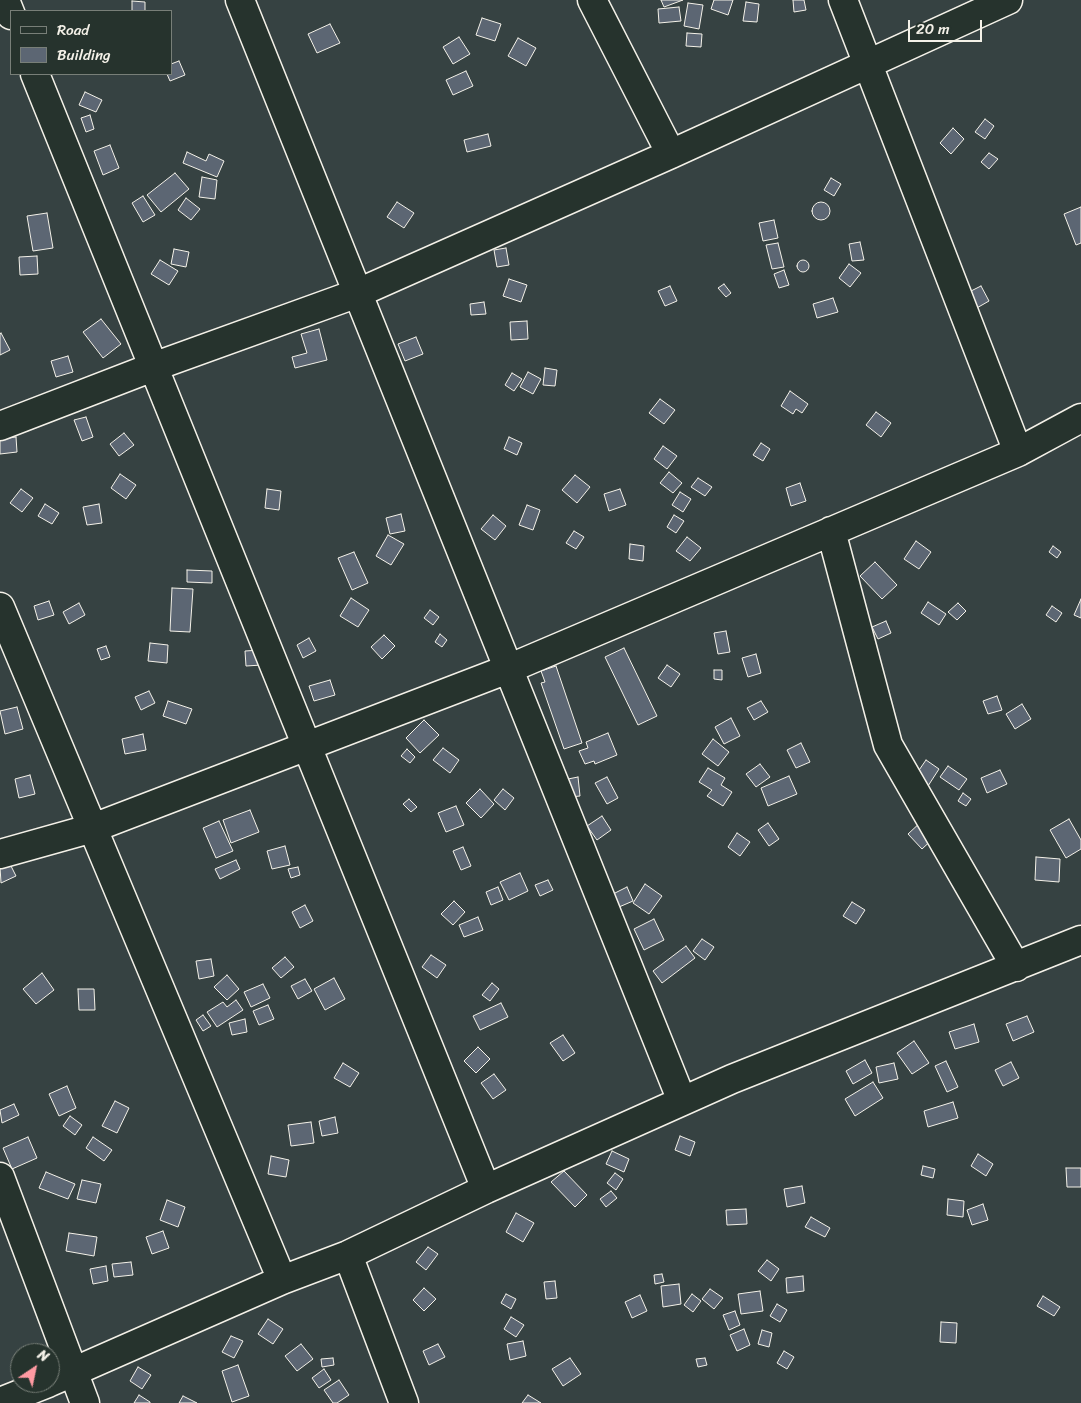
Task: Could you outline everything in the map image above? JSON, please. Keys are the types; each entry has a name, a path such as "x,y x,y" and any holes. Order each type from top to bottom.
{"street":[{"path":"5,0 10,12"},
{"path":"240,0 682,1102"},
{"path":"592,0 670,154"},
{"path":"844,0 1018,452"},
{"path":"0,426 153,367 358,293 1008,0"},
{"path":"35,75 486,1189"},
{"path":"0,854 93,828 307,748 508,669 1018,452 1081,418"},
{"path":"831,532 888,745 1016,967"},
{"path":"0,607 282,1280"},
{"path":"60,1378 282,1280 348,1255 486,1189 732,1079 1081,940"},
{"path":"0,1176 47,1343"},
{"path":"348,1255 404,1403"},
{"path":"60,1382 85,1403"},
{"path":"0,1402 22,1393"}],"building":[{"path":"661,0 683,0 664,7"},
{"path":"714,0 733,0 728,15 711,9"},
{"path":"793,0 804,0 806,10 794,12"},
{"path":"132,1 145,2 145,10 132,10"},
{"path":"746,2 759,4 757,22 743,21"},
{"path":"688,3 703,5 699,29 684,26"},
{"path":"679,7 681,21 659,23 658,9"},
{"path":"482,18 501,24 495,41 476,35"},
{"path":"330,24 340,43 317,53 308,34"},
{"path":"687,33 702,34 701,47 686,46"},
{"path":"459,37 470,54 453,64 443,47"},
{"path":"518,38 536,48 526,66 508,56"},
{"path":"179,61 185,75 170,81 167,75 172,75 172,64"},
{"path":"466,71 473,86 453,95 446,80"},
{"path":"85,92 102,100 96,112 79,105"},
{"path":"90,115 94,129 86,132 81,118"},
{"path":"985,119 994,126 985,139 975,132"},
{"path":"953,128 964,139 951,154 940,143"},
{"path":"488,134 491,146 467,152 464,140"},
{"path":"110,145 119,168 103,175 94,151"},
{"path":"187,152 206,161 209,154 224,161 217,177 183,163"},
{"path":"989,153 998,159 989,169 981,162"},
{"path":"175,173 189,189 161,212 147,195"},
{"path":"202,177 217,180 215,199 199,197"},
{"path":"831,178 841,184 834,196 824,190"},
{"path":"143,196 155,215 143,222 132,203"},
{"path":"186,198 200,209 191,220 178,210"},
{"path":"397,202 414,213 404,228 387,217"},
{"path":"821,202 827,205 830,211 827,217 821,220 815,217 812,211 815,205"},
{"path":"1081,207 1081,243 1076,245 1064,214"},
{"path":"47,213 53,248 33,251 27,216"},
{"path":"774,220 778,238 763,241 759,223"},
{"path":"860,242 864,260 852,261 849,244"},
{"path":"778,243 784,267 772,269 766,245"},
{"path":"506,248 509,265 497,267 494,250"},
{"path":"174,249 189,252 186,267 171,264"},
{"path":"37,256 38,274 20,275 19,257"},
{"path":"160,260 178,271 169,285 151,274"},
{"path":"801,260 805,260 809,266 805,272 801,272 797,268 797,264"},
{"path":"849,264 861,273 850,287 839,278"},
{"path":"784,270 789,285 779,288 774,274"},
{"path":"509,279 527,285 521,302 503,296"},
{"path":"724,284 731,293 726,297 718,288"},
{"path":"670,286 677,301 665,306 658,291"},
{"path":"981,286 989,301 975,309 967,293"},
{"path":"833,298 838,312 817,318 813,304"},
{"path":"484,302 486,314 471,315 470,304"},
{"path":"101,319 121,344 103,358 83,332"},
{"path":"527,321 528,339 511,340 510,322"},
{"path":"319,329 327,360 295,368 292,357 307,353 301,334"},
{"path":"0,334 10,350 0,355"},
{"path":"416,337 423,354 405,361 398,344"},
{"path":"68,356 73,372 56,377 51,361"},
{"path":"545,368 557,370 555,386 543,385"},
{"path":"528,372 541,379 533,394 520,387"},
{"path":"512,373 522,379 514,391 505,385"},
{"path":"790,391 808,404 802,413 796,409 793,414 781,406"},
{"path":"660,399 675,410 664,424 649,413"},
{"path":"876,412 891,423 881,437 866,425"},
{"path":"86,417 93,437 82,441 74,420"},
{"path":"124,433 134,445 119,456 110,444"},
{"path":"16,437 17,452 0,454 0,439"},
{"path":"509,437 522,443 517,455 504,449"},
{"path":"761,443 770,449 763,461 753,455"},
{"path":"663,446 677,456 667,469 654,459"},
{"path":"669,472 682,483 673,493 660,483"},
{"path":"120,474 136,485 126,499 111,488"},
{"path":"575,475 590,487 577,503 562,490"},
{"path":"698,478 712,487 705,496 691,487"},
{"path":"800,483 806,501 791,506 786,488"},
{"path":"21,489 33,498 22,512 10,503"},
{"path":"267,489 281,491 279,510 265,508"},
{"path":"620,489 626,505 609,511 604,494"},
{"path":"680,492 691,499 683,512 672,505"},
{"path":"45,504 59,513 52,524 38,516"},
{"path":"99,504 102,523 87,525 83,507"},
{"path":"527,505 540,510 533,530 519,525"},
{"path":"401,514 405,531 390,534 386,518"},
{"path":"493,515 506,526 495,540 481,529"},
{"path":"674,515 684,521 676,533 667,527"},
{"path":"574,531 584,537 576,549 566,543"},
{"path":"388,535 404,544 391,565 376,556"},
{"path":"687,537 701,548 690,561 676,551"},
{"path":"916,541 931,552 919,569 904,559"},
{"path":"630,544 644,546 643,561 629,559"},
{"path":"1053,546 1061,552 1057,558 1049,552"},
{"path":"354,552 368,583 352,590 338,558"},
{"path":"875,562 897,585 882,599 860,576"},
{"path":"187,570 212,571 212,583 187,582"},
{"path":"172,588 193,589 190,632 170,631"},
{"path":"351,598 369,610 358,627 340,616"},
{"path":"1081,599 1081,618 1074,615"},
{"path":"49,601 54,615 38,620 34,606"},
{"path":"928,602 946,614 939,625 921,613"},
{"path":"79,603 85,615 69,624 63,612"},
{"path":"958,603 966,611 957,620 948,612"},
{"path":"1052,606 1062,613 1056,622 1046,615"},
{"path":"430,610 439,617 433,625 424,618"},
{"path":"886,621 891,633 878,639 872,627"},
{"path":"726,631 730,652 718,654 714,633"},
{"path":"440,634 447,640 442,647 435,642"},
{"path":"384,635 395,646 382,659 371,647"},
{"path":"309,638 316,651 303,658 297,645"},
{"path":"150,643 168,645 167,663 148,661"},
{"path":"106,646 110,657 101,660 97,649"},
{"path":"624,648 657,716 638,725 605,657"},
{"path":"261,650 262,665 246,666 245,651"},
{"path":"756,654 761,673 748,677 742,658"},
{"path":"667,665 680,674 671,687 658,678"},
{"path":"556,666 582,743 564,749 541,683 545,682 541,671"},
{"path":"714,670 722,670 722,680 714,679"},
{"path":"330,680 335,695 314,701 309,686"},
{"path":"149,691 155,703 141,710 135,697"},
{"path":"997,696 1002,710 988,714 983,701"},
{"path":"168,701 192,709 186,724 163,716"},
{"path":"761,701 768,712 754,720 747,708"},
{"path":"1022,704 1031,719 1015,729 1006,714"},
{"path":"17,707 23,729 5,734 0,711"},
{"path":"731,718 740,736 724,744 715,727"},
{"path":"424,720 439,735 420,753 406,738"},
{"path":"608,733 617,755 595,764 594,761 585,764 579,751 588,748 586,742"},
{"path":"143,734 146,750 125,754 122,739"},
{"path":"713,739 729,752 718,766 702,754"},
{"path":"801,743 810,762 796,768 787,750"},
{"path":"443,748 459,760 450,773 433,760"},
{"path":"407,749 415,757 410,763 401,756"},
{"path":"926,760 939,769 928,786 915,776"},
{"path":"760,764 770,777 756,787 746,774"},
{"path":"948,766 967,779 959,790 940,777"},
{"path":"708,768 725,778 721,785 732,792 723,806 707,796 712,790 699,782"},
{"path":"1000,770 1007,784 987,793 981,778"},
{"path":"30,775 35,794 19,798 15,779"},
{"path":"789,776 797,794 768,806 761,788"},
{"path":"578,777 580,796 570,797 568,779"},
{"path":"607,777 618,798 607,804 595,783"},
{"path":"480,789 494,804 481,818 466,803"},
{"path":"503,789 514,798 505,810 494,800"},
{"path":"963,793 971,799 966,806 958,801"},
{"path":"409,799 417,807 411,812 403,804"},
{"path":"456,806 464,825 446,832 438,813"},
{"path":"250,810 259,832 231,843 223,820"},
{"path":"602,816 611,830 597,840 587,826"},
{"path":"1069,819 1081,840 1081,849 1066,858 1050,830"},
{"path":"219,821 233,851 216,858 203,828"},
{"path":"922,821 936,836 922,849 908,834"},
{"path":"768,823 779,839 769,846 758,830"},
{"path":"737,833 750,842 740,856 728,847"},
{"path":"285,846 290,865 272,869 267,851"},
{"path":"463,847 471,866 461,870 453,851"},
{"path":"1036,857 1060,859 1059,882 1035,880"},
{"path":"236,860 240,869 220,879 215,869"},
{"path":"9,862 16,876 1,883 0,867"},
{"path":"298,867 300,875 291,878 288,869"},
{"path":"520,873 528,891 509,900 500,882"},
{"path":"548,880 553,890 540,896 535,885"},
{"path":"645,884 662,896 649,914 633,903"},
{"path":"498,887 503,900 491,905 486,892"},
{"path":"627,887 633,901 619,907 613,894"},
{"path":"454,901 465,912 453,925 441,914"},
{"path":"852,902 865,910 856,924 843,916"},
{"path":"305,905 313,921 300,928 292,912"},
{"path":"478,917 483,930 464,937 459,925"},
{"path":"654,919 664,940 644,950 634,929"},
{"path":"702,939 714,947 705,960 693,951"},
{"path":"686,946 695,958 662,983 653,971"},
{"path":"431,955 446,965 437,978 422,967"},
{"path":"285,957 294,967 281,978 272,968"},
{"path":"211,959 214,976 199,979 196,961"},
{"path":"42,973 54,990 36,1004 23,989"},
{"path":"227,975 239,989 227,1000 214,987"},
{"path":"334,978 345,999 325,1010 314,989"},
{"path":"305,979 312,991 298,999 291,986"},
{"path":"492,983 499,989 490,1001 482,995"},
{"path":"263,984 270,998 251,1007 244,992"},
{"path":"78,989 94,989 95,1010 79,1010"},
{"path":"236,1000 243,1010 217,1027 207,1012 223,1002 227,1007"},
{"path":"501,1003 508,1017 480,1030 473,1016"},
{"path":"268,1005 274,1019 259,1025 253,1011"},
{"path":"203,1015 211,1026 203,1031 196,1020"},
{"path":"1027,1016 1034,1032 1013,1041 1006,1024"},
{"path":"245,1019 247,1032 232,1035 229,1023"},
{"path":"974,1024 979,1042 955,1049 949,1032"},
{"path":"563,1035 575,1053 563,1061 550,1043"},
{"path":"914,1041 929,1063 912,1074 897,1053"},
{"path":"478,1047 490,1059 476,1073 464,1061"},
{"path":"865,1060 872,1073 853,1084 846,1071"},
{"path":"946,1061 958,1087 947,1092 935,1066"},
{"path":"1011,1062 1019,1078 1003,1086 995,1070"},
{"path":"343,1063 359,1073 350,1087 334,1078"},
{"path":"894,1063 898,1079 879,1083 876,1067"},
{"path":"494,1074 506,1090 493,1099 481,1083"},
{"path":"873,1082 883,1098 855,1116 845,1099"},
{"path":"67,1086 76,1108 59,1116 49,1094"},
{"path":"115,1101 129,1108 117,1133 102,1126"},
{"path":"953,1102 958,1118 928,1127 924,1111"},
{"path":"14,1104 19,1115 2,1123 0,1110"},
{"path":"70,1116 82,1125 75,1135 63,1126"},
{"path":"335,1117 338,1133 322,1136 319,1121"},
{"path":"311,1122 314,1143 291,1146 288,1125"},
{"path":"680,1136 695,1142 690,1156 675,1150"},
{"path":"28,1137 37,1158 12,1169 3,1148"},
{"path":"93,1137 112,1150 104,1161 86,1148"},
{"path":"612,1151 629,1159 624,1172 606,1164"},
{"path":"978,1154 993,1164 986,1176 971,1166"},
{"path":"271,1156 289,1160 286,1177 268,1174"},
{"path":"923,1166 935,1169 933,1178 921,1175"},
{"path":"1066,1168 1081,1168 1081,1187 1067,1187"},
{"path":"564,1171 587,1195 575,1207 551,1182"},
{"path":"46,1172 75,1184 68,1199 39,1188"},
{"path":"615,1173 623,1179 616,1190 607,1183"},
{"path":"82,1180 101,1184 96,1203 77,1199"},
{"path":"802,1186 805,1203 787,1207 784,1189"},
{"path":"611,1191 617,1198 606,1207 600,1199"},
{"path":"948,1199 964,1201 963,1217 947,1215"},
{"path":"167,1200 185,1207 178,1227 160,1220"},
{"path":"983,1204 988,1220 972,1225 967,1210"},
{"path":"746,1209 747,1224 727,1225 726,1210"},
{"path":"516,1213 534,1223 523,1242 506,1232"},
{"path":"811,1217 830,1228 825,1237 805,1227"},
{"path":"163,1231 169,1248 152,1254 146,1237"},
{"path":"69,1233 97,1237 94,1256 66,1251"},
{"path":"428,1247 438,1254 426,1270 416,1262"},
{"path":"767,1260 779,1269 771,1281 758,1271"},
{"path":"131,1262 133,1275 114,1277 112,1264"},
{"path":"106,1266 108,1281 93,1284 90,1269"},
{"path":"662,1274 664,1282 655,1284 654,1275"},
{"path":"803,1276 804,1291 787,1293 786,1278"},
{"path":"555,1281 557,1298 546,1299 544,1282"},
{"path":"679,1284 681,1304 663,1307 661,1286"},
{"path":"424,1288 436,1299 424,1311 413,1300"},
{"path":"710,1289 723,1298 714,1309 702,1299"},
{"path":"760,1291 763,1311 741,1314 738,1294"},
{"path":"506,1294 516,1299 511,1309 501,1303"},
{"path":"692,1294 701,1301 693,1312 684,1305"},
{"path":"640,1295 647,1311 632,1318 625,1302"},
{"path":"1043,1296 1060,1307 1054,1316 1037,1306"},
{"path":"777,1304 787,1310 780,1322 770,1316"},
{"path":"735,1311 740,1325 729,1330 723,1315"},
{"path":"511,1317 524,1325 516,1337 504,1329"},
{"path":"268,1319 283,1329 273,1344 258,1334"},
{"path":"941,1322 957,1323 956,1343 940,1342"},
{"path":"744,1329 750,1345 737,1351 730,1335"},
{"path":"762,1330 772,1333 769,1347 758,1344"},
{"path":"231,1336 243,1341 234,1358 222,1352"},
{"path":"523,1341 526,1356 510,1360 507,1344"},
{"path":"301,1344 313,1359 297,1371 285,1356"},
{"path":"438,1344 445,1357 429,1365 423,1351"},
{"path":"784,1351 794,1357 787,1369 777,1363"},
{"path":"333,1358 334,1365 322,1367 321,1359"},
{"path":"570,1358 581,1374 563,1386 552,1369"},
{"path":"705,1358 707,1365 698,1367 696,1359"},
{"path":"238,1365 249,1396 232,1402 222,1371"},
{"path":"138,1367 151,1375 142,1389 130,1381"},
{"path":"324,1369 331,1380 319,1388 312,1378"},
{"path":"339,1380 349,1395 337,1403 333,1403 324,1390"},
{"path":"139,1395 150,1402 150,1403 134,1403"},
{"path":"528,1395 541,1403 522,1403"},
{"path":"183,1396 197,1403 179,1403"}]}
